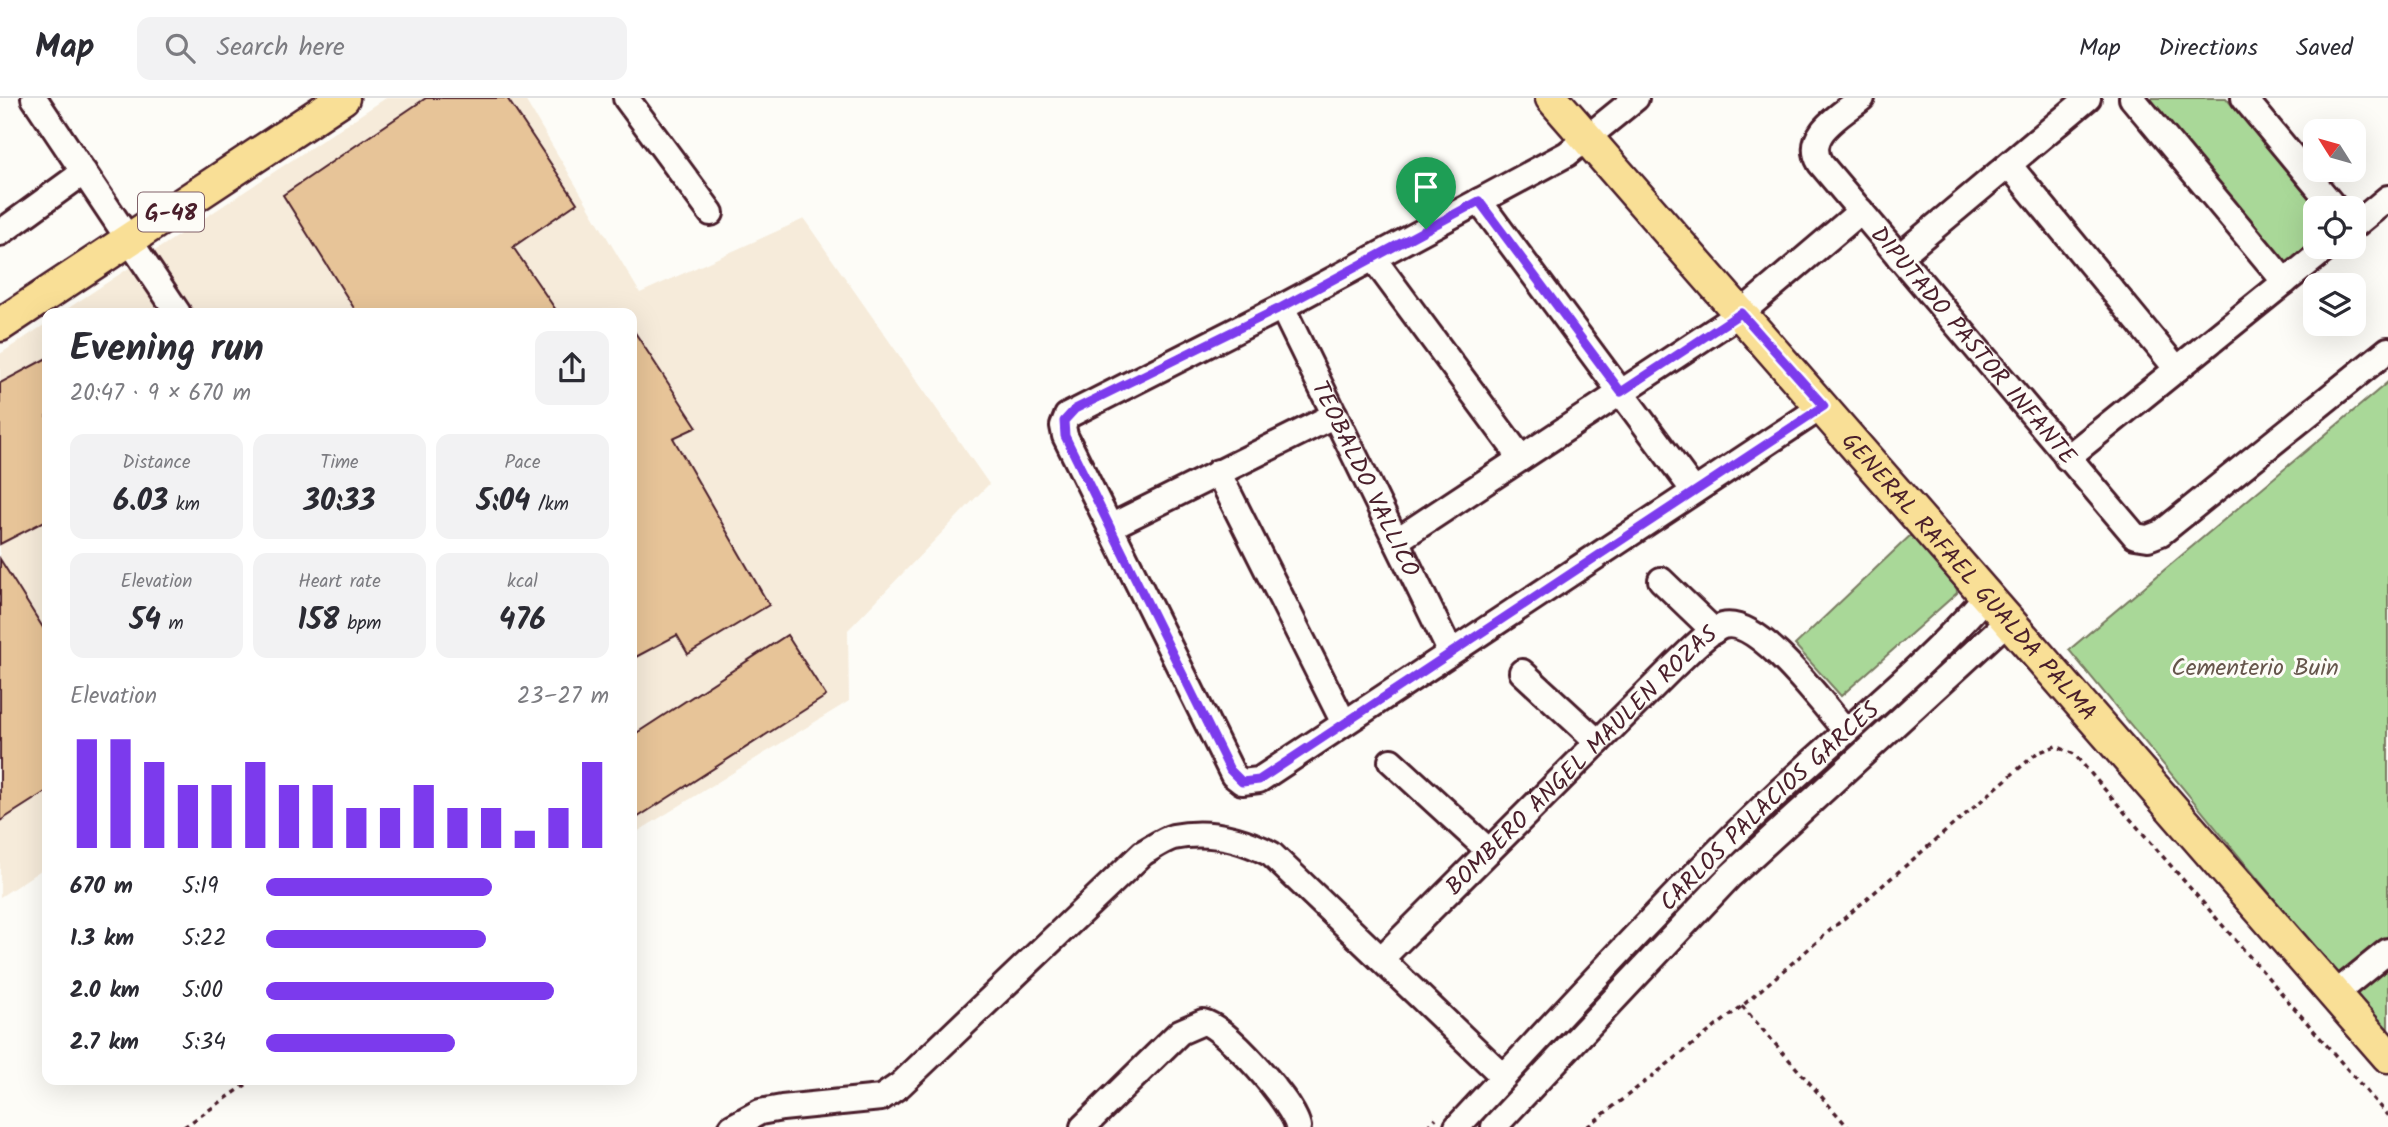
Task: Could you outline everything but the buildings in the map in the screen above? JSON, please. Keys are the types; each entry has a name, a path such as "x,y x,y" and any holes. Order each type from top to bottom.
{"main road":[{"name":"G-48","path":"0,326 343,98"},
{"name":"GENERAL RAFAEL GUALDA PALMA","path":"1552,98 1824,406 2388,1056"}],"street":[{"path":"34,98 175,308"},
{"path":"626,98 711,213"},
{"path":"1636,98 1567,154 1282,307 1075,409 1064,421 1065,436 1230,770 1242,782 1259,780 1450,651 1824,406"},
{"name":"DIPUTADO PASTOR INFANTE","path":"1862,98 1823,131 1815,146 1820,163 2129,532 2142,537 2161,533 2388,350"},
{"path":"1899,257 2088,98"},
{"path":"2132,98 2285,282"},
{"path":"2244,98 2325,196"},
{"path":"2009,165 2177,369"},
{"path":"0,233 84,172"},
{"path":"2366,216 2388,198"},
{"path":"1479,201 1694,491"},
{"path":"1396,541 1741,313 1861,211"},
{"path":"1373,258 1521,458"},
{"path":"2067,458 2313,259"},
{"name":"TEOBALDO VALLICO","path":"1282,307 1450,651"},
{"path":"1110,527 1335,415"},
{"path":"1218,472 1344,723"},
{"path":"1661,580 1714,631"},
{"name":"CARLOS PALACIOS GARCÉS","path":"1457,1127 1693,876 1846,731 1934,653 1987,595"},
{"name":"CARLOS PALACIOS GARCÉS","path":"1494,1127 1748,859 2008,621"},
{"name":"BOMBERO ÁNGEL MAULEN ROZAS","path":"1381,959 1673,667 1720,626 1734,624 1760,636 1846,731"},
{"path":"1522,672 1598,742"},
{"path":"1391,761 1489,851"},
{"path":"741,1125 881,1098 900,1085 1143,853 1171,838 1207,836 1243,839 1271,854 1504,1077"},
{"path":"2335,994 2388,951"},
{"path":"1556,1021 1576,1041"},
{"path":"1083,1127 1180,1032 1203,1022 1214,1025 1228,1037 1289,1105 1298,1127"}],"path":[{"path":"1587,1127 1742,1006 2037,753 2049,746 2063,747 2074,754 2388,1116"},
{"path":"1742,1006 1848,1127"},
{"path":"184,1127 246,1085"}],"shaded area":[{"path":"386,98 524,98 640,293 804,219 989,484 848,630 849,701 637,832 637,308 69,308"},
{"path":"42,326 42,869 0,897 0,354"}],"green space":[{"path":"2148,98 2226,98 2307,196 2303,196 2303,252 2287,265"},
{"name":"Cementerio Buin","path":"2388,382 2388,1037 2069,650"},
{"path":"1914,532 1956,579 1957,593 1841,696 1795,645"}],"route":[{"path":"1479,201 1621,392 1741,313 1824,406 1450,651 1259,780 1254,783 1242,782 1237,780 1230,770 1065,436 1064,421 1075,409 1282,307 1426,229 1479,201"}]}
